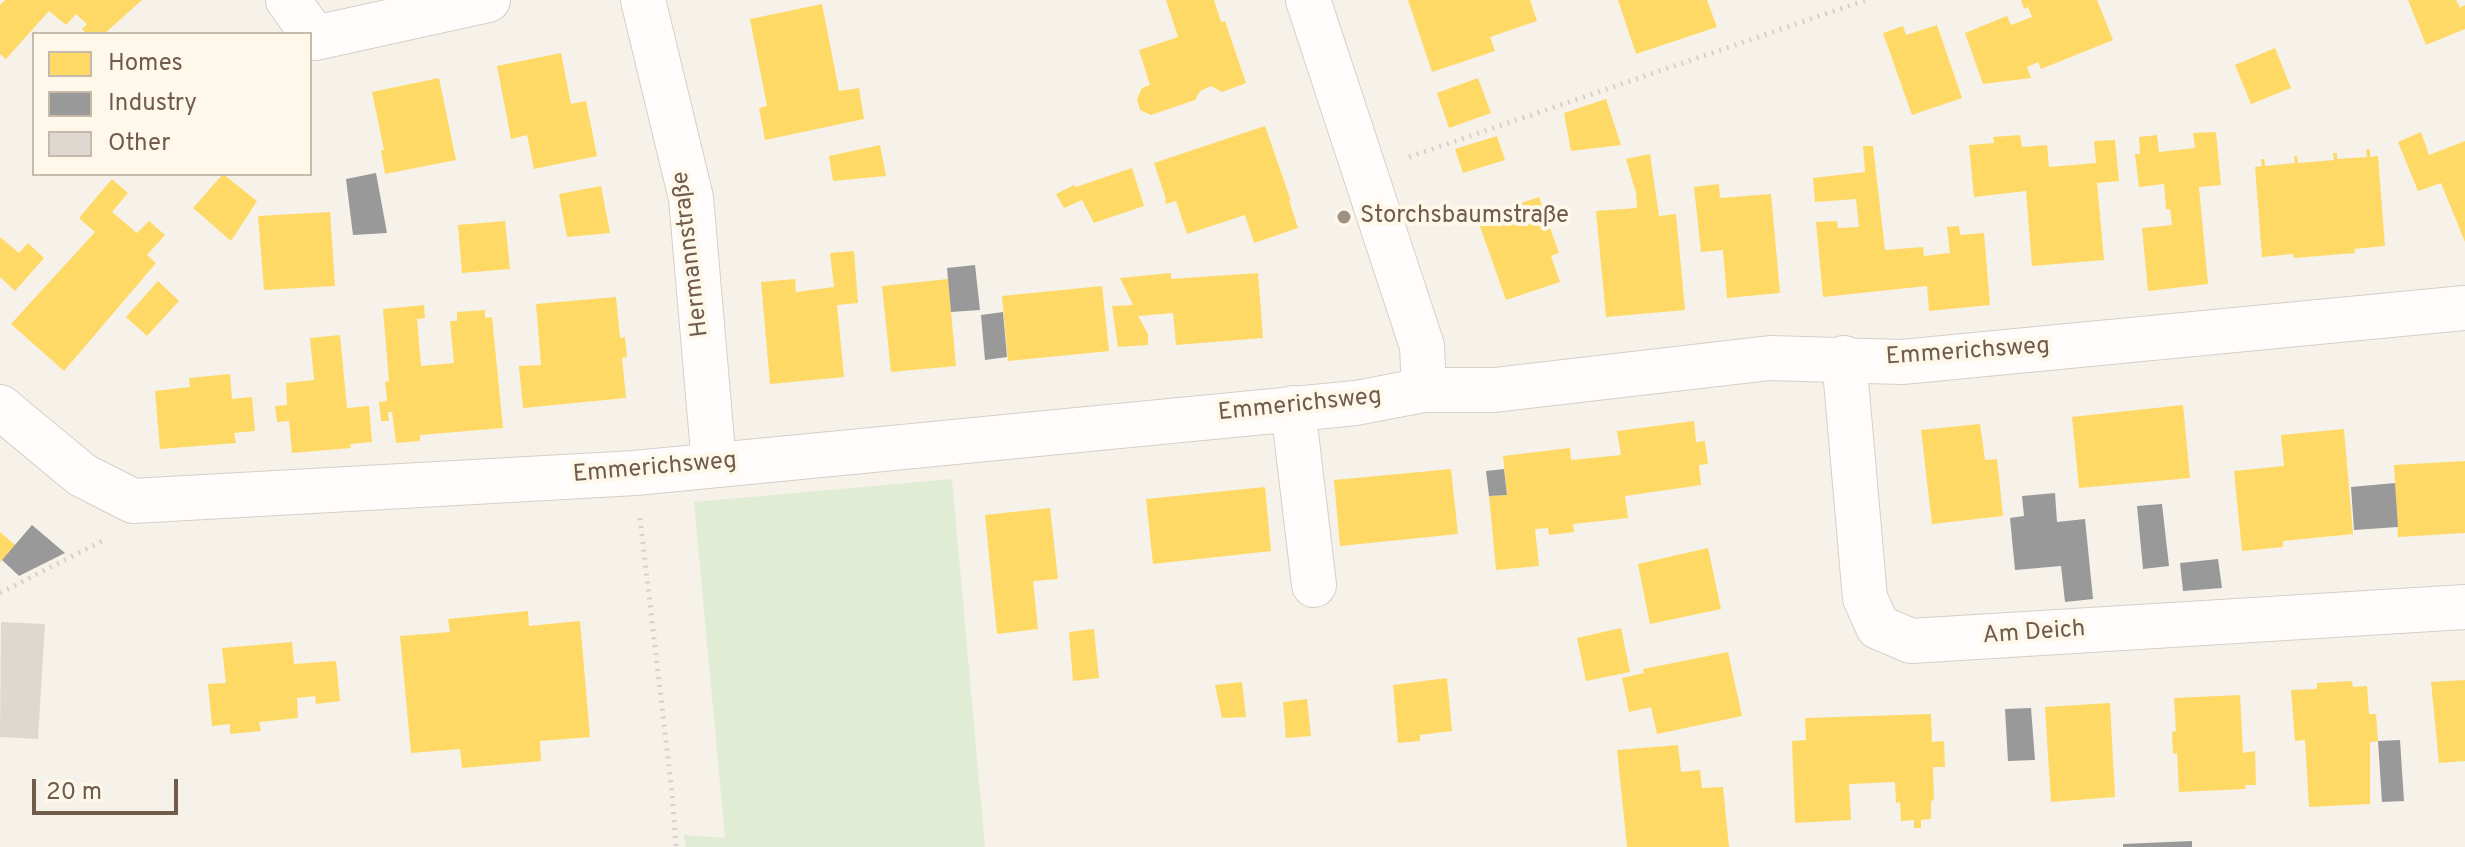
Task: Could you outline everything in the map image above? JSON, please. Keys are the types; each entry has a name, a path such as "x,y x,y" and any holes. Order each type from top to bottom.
{"street":[{"path":"288,0 311,32"},
{"path":"312,34 315,38 488,0"},
{"name":"Hermannstraße","path":"643,0 691,198 714,464"},
{"path":"1308,0 1422,346 1424,390"},
{"name":"Emmerichsweg","path":"133,501 635,473 1356,403 1424,390 1494,390 1770,358 1902,362 2465,308"},
{"name":"Am Deich","path":"1844,358 1865,598 1878,627 1911,641 2465,607"},
{"path":"0,407 82,475 133,501"},
{"path":"1293,408 1314,585"}],"path":[{"path":"1365,170 1417,155 1580,96 1866,0"},
{"path":"635,473 676,847"},
{"path":"0,593 103,542 133,501"}],"green space":[{"path":"952,479 985,847 686,847 684,835 725,838 694,502"}],"building: Homes":[{"path":"5,0 142,0 106,32 85,32 82,29 87,24 76,14 66,25 49,11 6,59 0,54 0,5"},
{"path":"1166,0 1214,0 1221,22 1225,21 1246,83 1222,92 1211,86 1200,91 1195,100 1151,115 1140,110 1137,99 1142,88 1150,85 1139,50 1178,37"},
{"path":"1408,0 1530,0 1537,21 1490,37 1495,51 1432,72"},
{"path":"1618,0 1707,0 1717,27 1636,54"},
{"path":"2021,0 2097,0 2113,40 2041,69 2038,62 2027,67 2031,78 1983,84 1965,33 2007,16 2011,25 2032,17"},
{"path":"2408,0 2456,0 2460,8 2465,5 2465,29 2426,45"},
{"path":"822,4 839,91 859,88 864,119 765,140 759,108 767,106 750,19"},
{"path":"1937,25 1962,98 1912,115 1883,33 1903,26 1906,35"},
{"path":"2275,48 2291,88 2251,104 2235,65"},
{"path":"561,53 571,104 586,101 597,156 534,169 527,135 511,139 497,66"},
{"path":"439,78 456,160 385,174 381,150 384,150 372,92"},
{"path":"1478,78 1491,113 1449,128 1437,93"},
{"path":"1606,99 1621,145 1571,151 1564,113"},
{"path":"1265,126 1298,228 1254,243 1245,215 1187,234 1176,201 1166,204 1154,163"},
{"path":"2216,132 2221,185 2199,187 2208,284 2148,291 2142,228 2172,225 2170,209 2166,209 2164,184 2139,187 2135,154 2140,154 2139,137 2157,135 2159,152 2195,148 2193,133"},
{"path":"2421,132 2429,155 2465,141 2465,242 2441,183 2418,191 2398,142"},
{"path":"2020,135 2022,147 2047,145 2049,167 2096,163 2094,141 2115,140 2119,181 2097,183 2104,260 2032,266 2026,191 1974,197 1969,145 1994,143 1993,137"},
{"path":"1497,136 1505,160 1463,173 1455,149"},
{"path":"880,145 886,176 833,181 829,156"},
{"path":"1863,146 1873,146 1885,250 1923,247 1924,256 1950,253 1947,227 1959,226 1960,235 1984,233 1990,305 1929,311 1927,286 1823,297 1816,222 1837,221 1838,228 1859,227 1856,199 1815,202 1813,178 1865,172"},
{"path":"2370,149 2370,157 2378,156 2385,246 2354,249 2355,253 2262,257 2255,167 2262,166 2261,159 2264,159 2265,166 2295,163 2294,156 2297,156 2298,163 2334,160 2333,153 2337,153 2337,159 2367,157 2366,150"},
{"path":"1650,154 1659,216 1676,214 1685,310 1606,317 1596,211 1637,208 1626,159"},
{"path":"1132,168 1144,206 1094,223 1082,200 1064,208 1056,194 1074,185 1076,187"},
{"path":"221,176 226,176 257,201 231,241 193,208"},
{"path":"112,179 128,193 112,212 137,233 149,221 165,235 147,255 156,263 64,371 11,324 95,232 79,218"},
{"path":"1719,184 1720,198 1771,194 1780,293 1727,298 1723,250 1701,252 1694,187"},
{"path":"601,186 610,233 567,237 559,194"},
{"path":"1539,197 1559,253 1551,256 1560,282 1506,300 1477,218"},
{"path":"330,212 335,286 264,290 258,216"},
{"path":"505,221 510,269 462,273 458,225"},
{"path":"0,237 19,253 28,243 44,258 15,291 0,277"},
{"path":"854,251 858,303 837,305 844,377 770,384 761,282 795,279 796,292 834,287 830,253"},
{"path":"1171,273 1171,279 1258,273 1263,338 1176,345 1173,313 1138,316 1148,334 1148,345 1118,347 1112,306 1133,305 1120,278"},
{"path":"948,279 956,366 891,372 882,286"},
{"path":"158,281 179,301 147,336 126,317"},
{"path":"1102,286 1109,351 1008,361 1002,296"},
{"path":"616,297 620,338 625,337 627,357 622,358 626,398 523,408 519,366 541,365 536,304"},
{"path":"424,305 425,318 417,319 421,366 454,363 450,321 457,321 457,312 485,310 485,318 492,317 503,428 420,435 420,441 396,443 392,412 388,412 389,421 381,421 379,402 387,401 385,382 389,381 383,309"},
{"path":"340,335 347,408 369,406 372,442 350,444 351,448 292,453 289,421 277,422 275,406 287,405 286,383 314,380 310,338"},
{"path":"230,374 232,399 252,397 255,431 234,433 236,443 160,449 155,391 190,387 189,378"},
{"path":"2183,405 2190,478 2079,488 2072,417"},
{"path":"1694,421 1696,442 1705,441 1708,464 1699,465 1701,485 1625,496 1628,518 1573,524 1574,532 1549,535 1548,528 1535,529 1539,566 1496,570 1489,496 1507,495 1503,456 1570,448 1571,460 1621,455 1617,431"},
{"path":"1980,424 1985,460 1997,459 2003,516 1932,524 1921,430"},
{"path":"2344,429 2353,534 2283,541 2283,547 2242,551 2234,471 2284,466 2281,435"},
{"path":"2465,461 2465,533 2398,537 2394,465"},
{"path":"1451,469 1458,534 1340,546 1334,480"},
{"path":"1265,487 1271,551 1153,564 1146,499"},
{"path":"1050,508 1058,579 1033,581 1038,629 997,634 985,515"},
{"path":"0,532 15,545 0,562"},
{"path":"1708,548 1721,609 1650,624 1638,564"},
{"path":"528,611 529,626 580,621 590,737 540,741 541,761 462,768 460,749 411,753 400,636 450,632 448,619"},
{"path":"1621,628 1630,672 1586,681 1577,638"},
{"path":"1094,629 1099,678 1073,681 1069,632"},
{"path":"292,642 294,664 336,661 340,701 316,704 315,696 297,698 298,718 259,722 261,731 230,734 230,724 212,726 208,684 226,683 222,648"},
{"path":"1728,652 1742,716 1657,734 1651,707 1629,712 1622,678 1644,673 1643,669"},
{"path":"1447,678 1452,731 1420,735 1420,741 1398,743 1393,685"},
{"path":"2465,680 2465,761 2439,763 2431,682"},
{"path":"2352,681 2353,687 2367,686 2369,714 2376,714 2378,741 2370,742 2370,804 2309,807 2305,740 2295,741 2291,690 2317,689 2317,683"},
{"path":"1242,682 1246,717 1222,718 1215,685"},
{"path":"2240,695 2243,753 2255,751 2256,785 2245,785 2246,789 2179,792 2177,753 2173,754 2172,732 2176,731 2174,698"},
{"path":"1307,699 1311,736 1286,738 1283,702"},
{"path":"2110,703 2115,797 2051,802 2045,707"},
{"path":"1931,714 1932,742 1944,741 1945,767 1933,767 1931,819 1921,820 1921,828 1914,828 1914,820 1901,821 1895,782 1849,784 1851,820 1795,823 1792,741 1806,740 1805,718"},
{"path":"1678,745 1681,772 1700,770 1702,788 1723,787 1729,847 1627,847 1617,750"}],"building: Industry":[{"path":"376,173 387,233 353,235 346,179"},
{"path":"975,265 980,310 951,312 947,268"},
{"path":"1003,312 1007,357 985,360 981,315"},
{"path":"1504,469 1507,495 1489,496 1486,471"},
{"path":"2395,483 2398,527 2354,530 2351,487"},
{"path":"2055,493 2057,522 2085,519 2093,599 2065,602 2061,566 2015,570 2010,518 2024,516 2022,496"},
{"path":"2162,504 2169,566 2143,569 2137,506"},
{"path":"32,525 65,553 19,576 2,560"},
{"path":"2218,559 2222,588 2183,591 2180,563"},
{"path":"2031,708 2035,760 2008,761 2005,709"},
{"path":"2400,740 2404,801 2382,802 2378,741"},
{"path":"2192,841 2192,847 2123,847 2123,844"}],"building: Other":[{"path":"1,622 45,624 38,739 0,737"}],"place":[{"name":"Storchsbaumstraße","path":"1344,217"}]}
